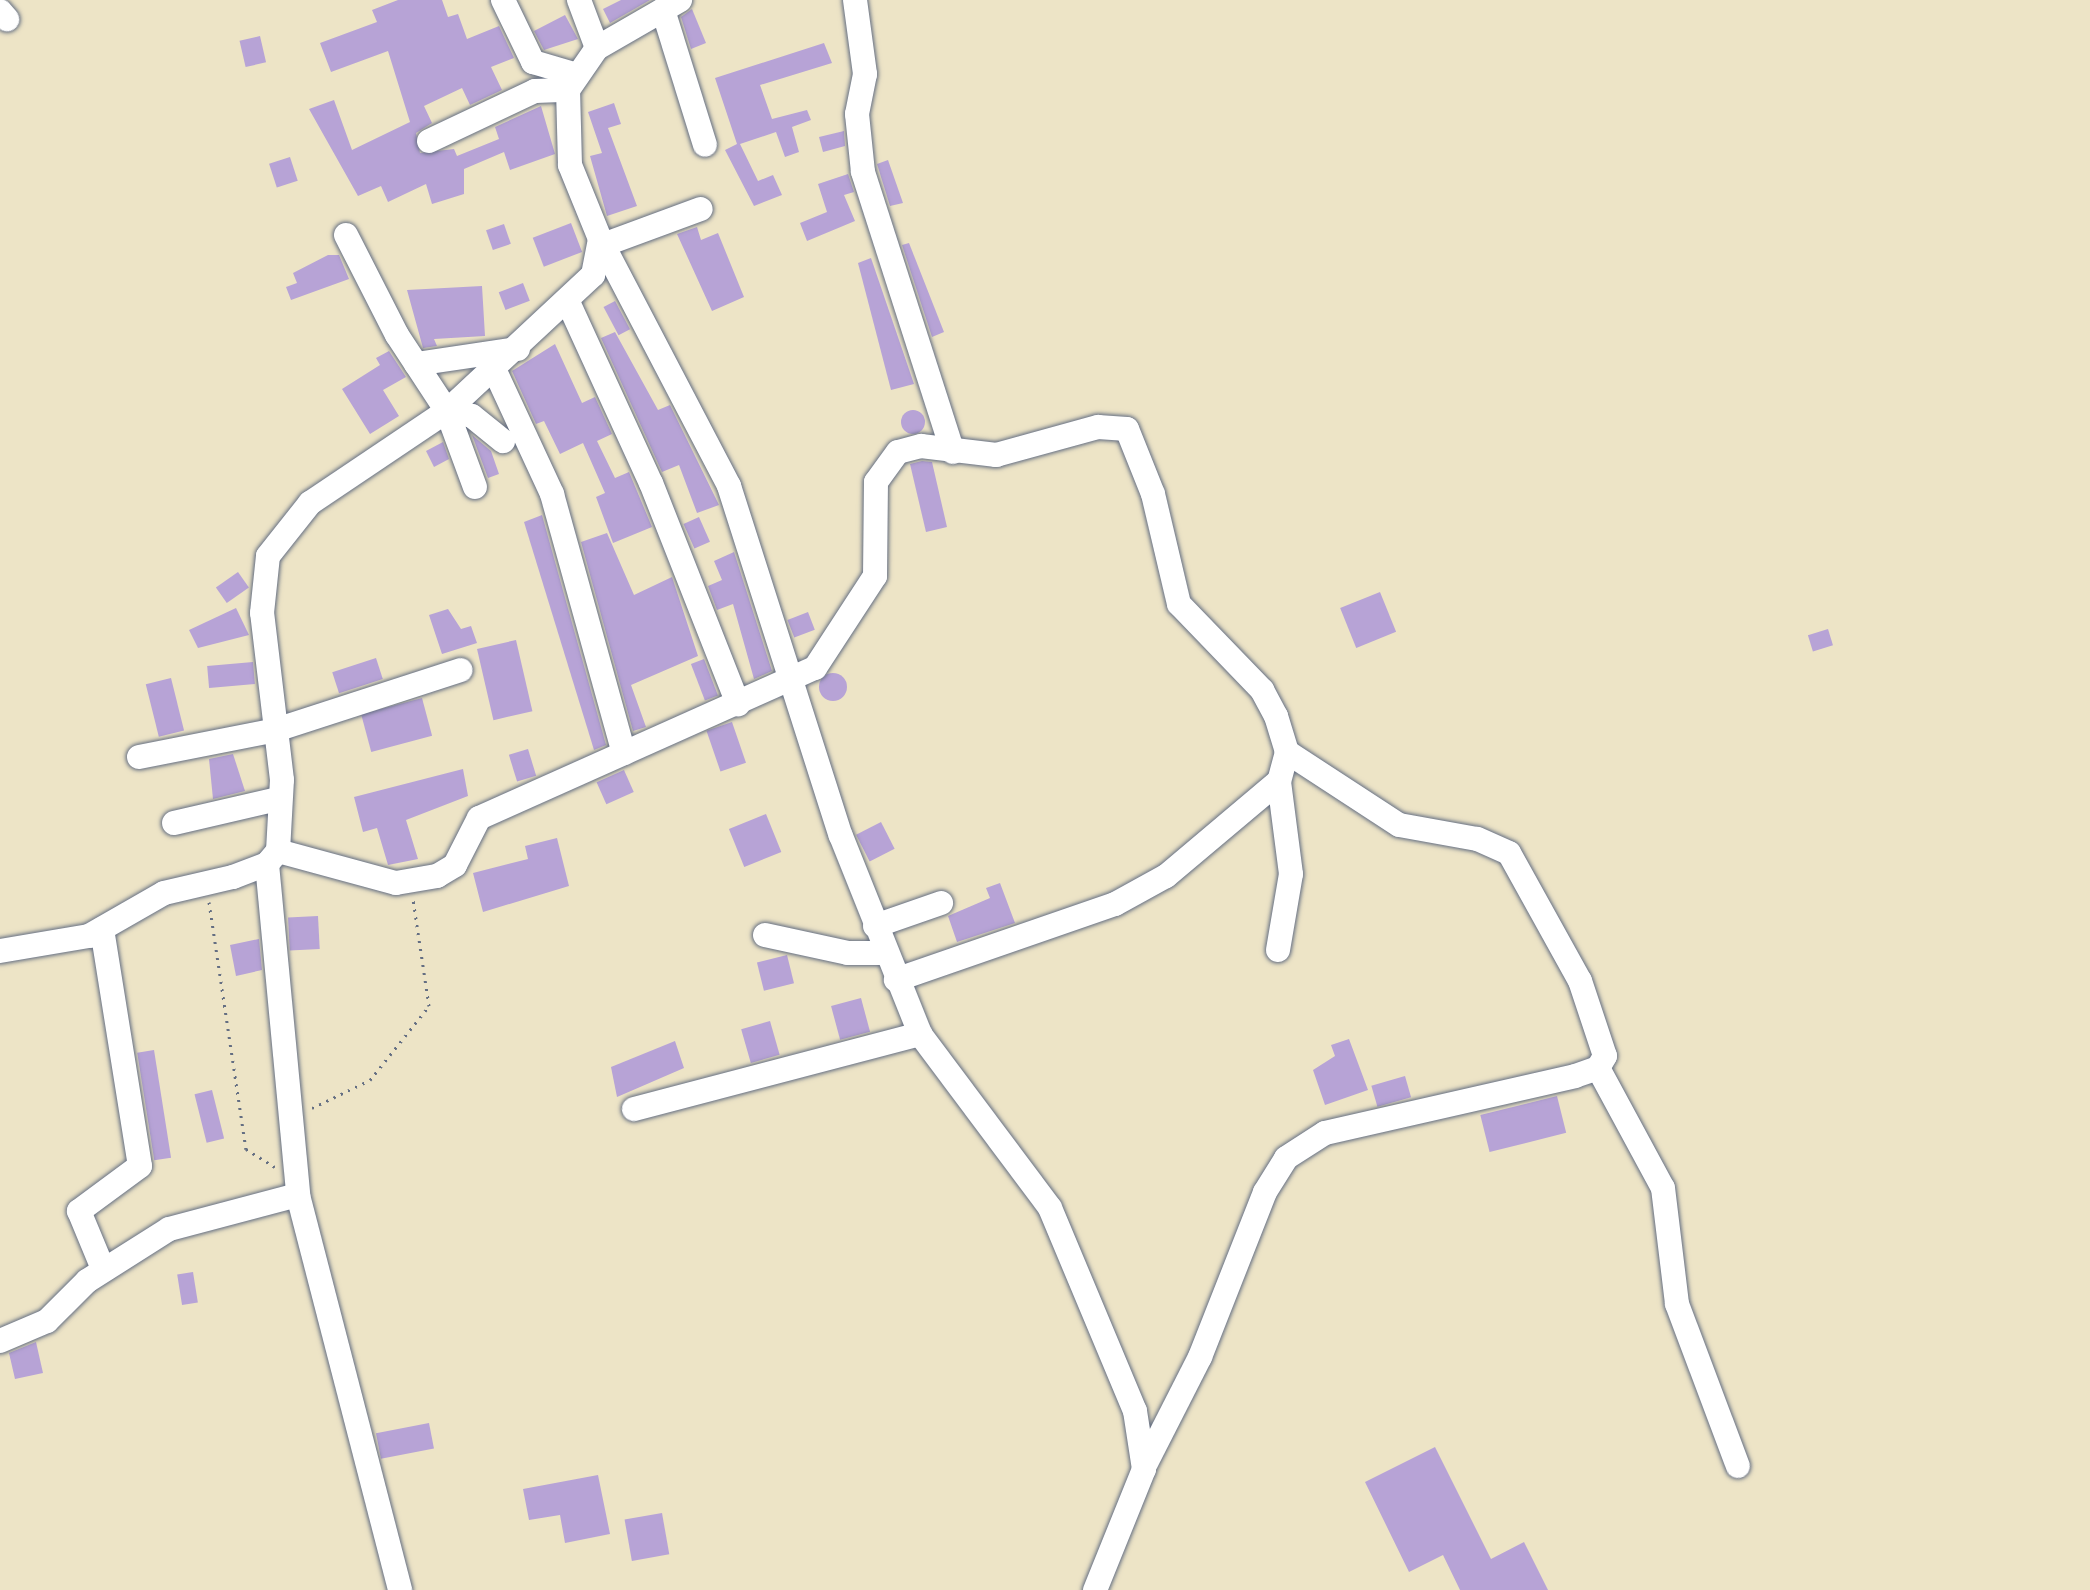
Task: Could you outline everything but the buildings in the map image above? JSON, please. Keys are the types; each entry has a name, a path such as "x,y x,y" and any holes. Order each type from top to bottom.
{"street":[{"path":"503,0 533,62 572,82"},
{"path":"579,0 597,48"},
{"path":"855,0 865,74 857,114 863,172 953,452"},
{"path":"705,145 672,5 597,48 572,82 570,165 602,242 706,431 795,679 875,926 896,980 920,1034 1050,1208 1135,1411 1144,1469"},
{"path":"429,141 535,91 572,82"},
{"path":"602,242 701,209"},
{"path":"346,235 416,364 447,411 475,487"},
{"path":"399,1585 296,1185 272,857 284,833 278,799 276,730 262,613 268,556 310,503 447,411 495,371 593,275 602,242"},
{"path":"568,302 651,483 738,704"},
{"path":"416,364 518,349"},
{"path":"495,371 552,494 624,753"},
{"path":"447,411 472,416 503,441"},
{"path":"0,951 102,929 164,893 206,882 272,857 409,882 455,865 479,818 795,679 828,655 875,576 876,482 884,463 921,446 996,455 1098,427 1127,429 1153,494 1179,604 1262,690 1287,752 1399,825 1477,839 1509,853 1580,981 1604,1043 1598,1068 1663,1188 1677,1304 1738,1466"},
{"path":"139,757 276,730 461,670"},
{"path":"1278,950 1291,874 1279,781 1287,752"},
{"path":"896,980 1115,904 1166,876 1279,781"},
{"path":"174,823 278,799"},
{"path":"875,926 941,903"},
{"path":"102,929 140,1166 79,1211 103,1269"},
{"path":"765,935 848,953 886,953"},
{"path":"634,1109 920,1034"},
{"path":"1095,1590 1144,1469 1200,1357 1265,1192 1286,1158 1325,1133 1598,1068"},
{"path":"0,1341 47,1321 103,1269 169,1229 296,1185"}],"path":[{"path":"206,882 246,1149 296,1185"},
{"path":"290,1126 318,1103 370,1080 429,1006 428,966 409,882"}]}
